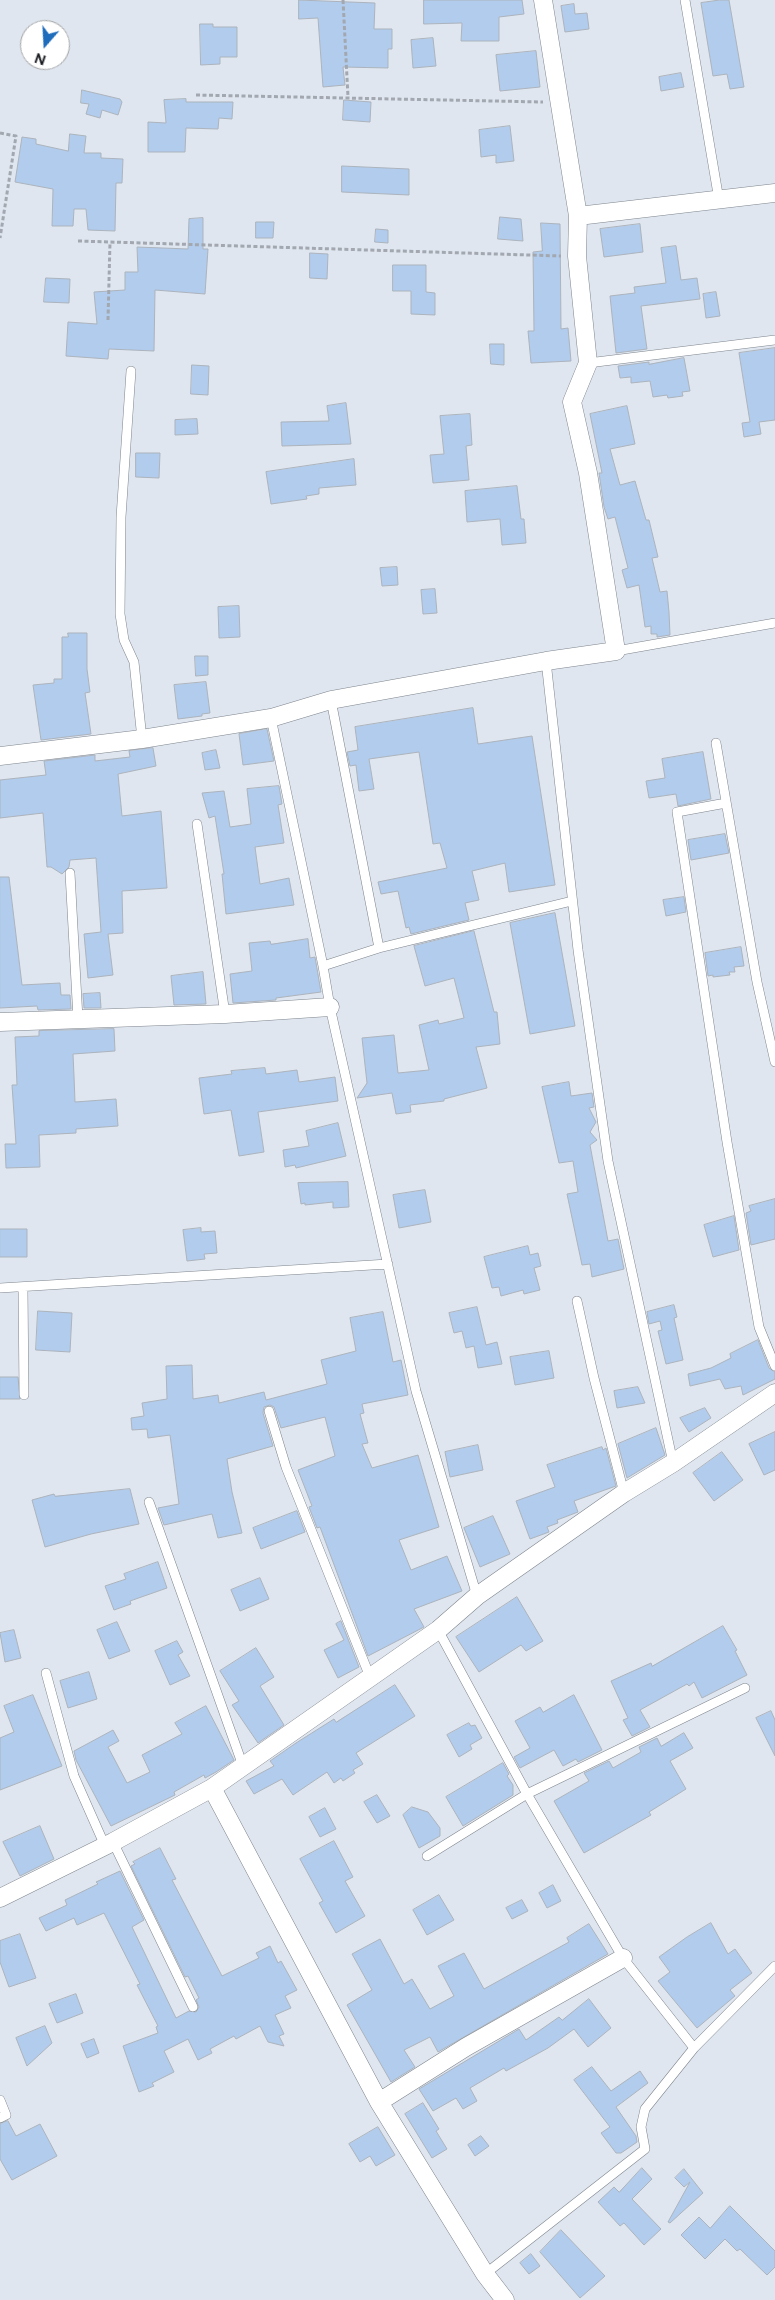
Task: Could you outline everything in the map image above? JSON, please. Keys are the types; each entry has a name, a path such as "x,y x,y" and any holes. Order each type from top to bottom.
{"street":[{"path":"0,756 142,739 271,718 331,700 546,661 616,651 588,473 572,402 588,364 577,256 578,216 543,0"},
{"path":"578,216 775,193"},
{"path":"0,1022 225,1014 330,1007"},
{"path":"1,1895 109,1844 212,1788 438,1630 478,1596 624,1493 673,1463 775,1393"},
{"path":"212,1788 380,2102 485,2274 505,2300"},
{"path":"380,2102 466,2047 623,1958"}],"lane":[{"path":"685,0 719,200"},
{"path":"588,364 775,340"},
{"path":"130,371 121,517 120,614 124,640 134,662 142,739"},
{"path":"616,651 775,623"},
{"path":"546,661 572,901 608,1161 673,1463"},
{"path":"331,700 379,948"},
{"path":"271,718 330,1007 416,1391 478,1596"},
{"path":"716,743 757,982 775,1062"},
{"path":"726,803 677,812 727,1142 757,1318 775,1366"},
{"path":"197,824 225,1014"},
{"path":"70,873 78,1018"},
{"path":"323,966 379,948 572,901"},
{"path":"0,1288 388,1264"},
{"path":"23,1288 24,1395"},
{"path":"577,1301 594,1378 624,1493"},
{"path":"269,1411 286,1467 370,1677"},
{"path":"149,1502 243,1766"},
{"path":"438,1630 527,1794 623,1958 694,2048"},
{"path":"46,1673 74,1776 193,2007"},
{"path":"427,1856 527,1794 745,1688"},
{"path":"485,2274 645,2149 641,2127 645,2109 694,2048 775,1966"},
{"path":"0,2100 6,2115 0,2118"}],"path":[{"path":"343,0 348,97"},
{"path":"196,95 559,103"},
{"path":"0,133 16,136 0,238"},
{"path":"78,241 577,256"},
{"path":"108,320 110,242"}],"building":[{"path":"299,0 375,3 374,29 392,29 392,49 388,49 388,68 343,67 345,85 323,87 318,18 299,19"},
{"path":"424,0 522,0 524,14 499,17 499,41 461,41 462,23 424,24"},
{"path":"729,0 744,87 730,89 727,74 713,76 701,3"},
{"path":"574,4 575,14 587,13 589,29 565,32 561,6"},
{"path":"200,24 213,24 213,27 237,27 237,57 220,57 220,64 201,65"},
{"path":"433,38 436,66 413,68 411,40"},
{"path":"536,51 540,87 500,91 496,55"},
{"path":"681,73 684,87 661,91 659,77"},
{"path":"82,90 120,99 122,102 118,115 102,110 100,118 86,114 89,104 81,103"},
{"path":"186,99 186,102 233,102 232,119 219,118 218,129 186,128 185,152 148,152 148,122 166,123 164,100"},
{"path":"344,100 371,102 370,122 343,120"},
{"path":"510,126 514,161 496,163 496,155 481,157 479,130"},
{"path":"70,134 86,136 84,153 101,153 101,158 123,159 122,183 116,183 115,231 88,230 86,209 74,209 73,226 52,226 53,189 15,182 22,137 36,139 36,144 68,151"},
{"path":"342,166 409,169 409,195 342,192"},
{"path":"500,217 521,219 523,241 498,239"},
{"path":"203,218 203,249 208,249 205,294 155,290 154,351 109,349 108,359 66,356 68,322 97,324 94,292 125,290 125,272 138,272 137,247 188,249 189,219"},
{"path":"256,222 274,222 273,238 256,238"},
{"path":"541,223 560,224 561,329 568,328 571,361 531,363 528,331 534,331 533,252 542,251"},
{"path":"640,224 643,252 604,257 600,229"},
{"path":"376,229 388,230 388,243 375,242"},
{"path":"676,246 681,280 697,278 700,299 641,306 647,349 616,353 610,296 635,293 634,287 666,283 661,248"},
{"path":"310,253 328,254 327,279 310,278"},
{"path":"393,265 426,265 426,292 435,293 435,315 411,314 411,291 393,291"},
{"path":"46,278 70,279 69,303 44,302"},
{"path":"716,292 720,316 706,318 703,294"},
{"path":"490,344 504,344 504,365 491,364"},
{"path":"775,348 775,420 759,422 761,434 744,437 742,423 750,422 739,353"},
{"path":"684,358 690,391 682,392 683,396 668,398 667,395 653,397 650,381 631,383 631,377 620,378 618,366 649,362 649,364"},
{"path":"192,365 209,366 208,395 191,394"},
{"path":"346,403 351,444 282,446 281,422 329,421 327,406"},
{"path":"627,406 635,444 610,449 620,485 635,481 646,520 649,520 658,557 652,558 660,592 667,591 670,635 657,637 657,634 651,634 651,626 645,627 639,585 627,588 622,570 628,568 615,517 608,519 604,507 599,473 602,473 590,414"},
{"path":"470,414 472,445 466,446 469,480 433,483 430,455 444,454 440,416"},
{"path":"197,419 198,434 175,435 175,420"},
{"path":"136,453 160,453 159,478 136,477"},
{"path":"354,459 356,485 319,488 319,494 306,496 307,499 271,504 266,472"},
{"path":"517,486 521,519 524,519 526,543 502,545 500,519 467,522 465,491"},
{"path":"397,567 398,585 382,586 380,568"},
{"path":"435,589 437,613 423,614 421,590"},
{"path":"239,606 240,637 219,638 218,607"},
{"path":"68,633 87,633 87,669 90,692 85,693 91,734 41,740 33,685 54,683 54,679 62,679 62,637 68,637"},
{"path":"195,656 208,656 208,675 196,676"},
{"path":"206,682 210,713 178,719 174,685"},
{"path":"473,708 478,744 532,736 555,885 509,892 505,863 472,871 479,900 465,903 469,920 411,934 409,927 406,928 398,891 381,894 378,882 447,868 440,843 433,844 419,752 369,759 374,789 359,791 356,765 350,766 347,752 358,750 355,727"},
{"path":"267,729 274,761 243,765 239,734"},
{"path":"153,748 156,766 118,774 122,816 161,811 167,888 122,891 123,933 108,934 113,975 88,978 84,934 101,932 96,858 70,860 69,867 62,874 51,867 47,867 43,813 0,818 0,780 46,775 44,761 95,755 95,761 130,757 129,751"},
{"path":"216,750 220,768 205,770 202,753"},
{"path":"703,752 711,799 678,806 676,794 649,798 646,781 665,778 662,759"},
{"path":"279,786 282,804 278,805 284,843 255,847 260,884 289,878 294,905 226,914 222,874 224,874 215,816 209,818 202,793 224,791 230,827 251,824 247,789"},
{"path":"725,834 729,853 691,860 688,840"},
{"path":"0,877 9,877 22,985 60,983 61,995 70,995 71,1009 38,1010 37,1006 0,1008"},
{"path":"684,897 686,912 666,916 663,900"},
{"path":"555,913 575,1026 530,1034 510,923"},
{"path":"474,931 494,1012 497,1012 500,1044 476,1047 487,1088 444,1099 444,1101 410,1105 411,1112 396,1114 392,1093 357,1098 367,1083 362,1038 394,1035 398,1073 429,1070 419,1025 438,1020 439,1024 464,1018 454,978 425,986 414,946"},
{"path":"308,939 310,958 315,957 321,992 276,998 276,1000 233,1003 230,974 252,971 249,943 270,941 271,944"},
{"path":"741,947 744,966 734,967 735,972 729,972 730,975 708,976 705,953"},
{"path":"203,972 206,1004 174,1005 171,976"},
{"path":"100,993 101,1008 84,1008 83,994"},
{"path":"114,1029 115,1051 73,1054 75,1102 116,1099 118,1126 76,1129 76,1133 39,1135 40,1167 6,1168 5,1144 16,1144 12,1085 17,1085 15,1037 39,1036 39,1031"},
{"path":"265,1068 266,1074 297,1070 299,1082 335,1077 338,1101 258,1112 264,1152 239,1156 231,1110 204,1114 199,1078 232,1074 231,1071"},
{"path":"569,1082 571,1096 592,1093 594,1107 589,1108 596,1122 590,1132 597,1140 590,1145 608,1241 618,1239 624,1269 592,1277 590,1264 582,1265 567,1194 578,1192 573,1161 559,1163 542,1087"},
{"path":"338,1123 346,1156 296,1168 295,1165 285,1167 283,1150 309,1146 306,1131"},
{"path":"348,1182 349,1207 333,1208 333,1202 301,1204 298,1183"},
{"path":"425,1190 431,1222 399,1228 393,1195"},
{"path":"775,1199 775,1239 751,1245 746,1213 751,1211 749,1206"},
{"path":"734,1216 739,1250 713,1257 704,1225"},
{"path":"201,1228 201,1232 215,1231 217,1253 204,1254 205,1259 187,1261 183,1230"},
{"path":"0,1229 27,1229 27,1257 0,1257"},
{"path":"528,1246 530,1255 538,1253 541,1266 534,1268 540,1290 524,1294 523,1290 501,1296 499,1287 492,1288 484,1257"},
{"path":"674,1305 677,1317 674,1318 683,1360 666,1364 658,1331 662,1330 660,1321 649,1324 647,1312"},
{"path":"477,1307 486,1345 497,1342 502,1364 478,1368 474,1346 466,1348 462,1331 454,1333 449,1313"},
{"path":"38,1311 72,1313 70,1352 36,1350"},
{"path":"383,1312 393,1362 401,1360 408,1395 362,1404 364,1413 360,1414 368,1443 362,1444 372,1468 418,1455 439,1527 399,1540 411,1570 447,1556 462,1591 414,1609 424,1627 368,1656 320,1527 317,1528 309,1507 312,1506 298,1470 335,1456 325,1417 281,1428 274,1407 270,1405 264,1407 263,1413 273,1446 227,1459 232,1492 242,1533 218,1538 212,1514 164,1525 158,1508 179,1504 170,1435 148,1438 147,1429 132,1430 131,1418 144,1416 142,1403 167,1399 166,1366 192,1365 193,1399 218,1395 219,1403 264,1392 266,1400 327,1384 321,1360 356,1351 350,1318"},
{"path":"758,1340 769,1368 775,1372 775,1379 743,1395 741,1386 725,1389 720,1379 690,1386 688,1374 711,1368 731,1358 730,1354"},
{"path":"549,1351 554,1378 515,1385 510,1357"},
{"path":"0,1377 18,1377 20,1399 0,1399"},
{"path":"638,1387 645,1403 617,1408 614,1391"},
{"path":"705,1408 711,1418 689,1432 680,1418"},
{"path":"656,1428 665,1455 627,1478 618,1444"},
{"path":"775,1432 775,1470 764,1475 749,1444"},
{"path":"478,1445 483,1470 450,1477 445,1452"},
{"path":"602,1447 603,1450 606,1448 616,1486 574,1501 578,1512 557,1520 558,1523 547,1527 549,1532 530,1539 516,1501 555,1487 547,1465"},
{"path":"722,1452 743,1480 714,1501 693,1473"},
{"path":"130,1489 139,1524 91,1534 45,1547 32,1500 54,1494 55,1496"},
{"path":"297,1511 305,1532 261,1549 253,1528"},
{"path":"493,1516 510,1554 480,1567 464,1528"},
{"path":"158,1562 167,1588 130,1601 131,1604 114,1610 105,1586 126,1579 124,1574"},
{"path":"260,1578 269,1599 240,1611 231,1590"},
{"path":"517,1597 543,1641 526,1651 521,1645 479,1672 456,1637"},
{"path":"341,1621 359,1667 338,1678 324,1650 344,1640 336,1624"},
{"path":"117,1622 130,1651 109,1659 97,1630"},
{"path":"723,1626 737,1650 735,1651 747,1675 702,1698 694,1682 689,1686 687,1684 640,1710 650,1727 632,1736 623,1720 628,1718 611,1681 651,1663 652,1666"},
{"path":"14,1630 21,1658 5,1662 0,1633"},
{"path":"177,1641 183,1652 178,1655 190,1676 170,1685 155,1651"},
{"path":"256,1648 274,1677 260,1686 284,1725 258,1743 232,1705 239,1701 220,1671"},
{"path":"89,1672 97,1699 68,1708 60,1681"},
{"path":"395,1685 415,1716 356,1753 363,1764 353,1770 355,1773 343,1781 341,1778 334,1783 327,1772 293,1795 282,1779 254,1794 246,1781 274,1766 270,1761 334,1719 336,1722"},
{"path":"33,1695 62,1766 0,1790 0,1738 14,1732 4,1706"},
{"path":"574,1695 602,1750 578,1762 576,1759 563,1766 554,1750 520,1768 514,1757 530,1748 515,1721 540,1707 543,1712"},
{"path":"206,1706 234,1760 205,1778 204,1775 174,1792 175,1795 111,1826 76,1760 74,1751 113,1730 119,1741 108,1747 127,1783 150,1772 142,1755 182,1734 175,1723"},
{"path":"771,1711 775,1720 775,1756 756,1718"},
{"path":"469,1723 471,1726 475,1725 482,1738 470,1745 472,1749 459,1757 447,1735"},
{"path":"684,1733 693,1748 670,1761 686,1789 649,1812 651,1815 584,1853 554,1801 589,1781 584,1773 609,1761 613,1768 641,1752 639,1747 657,1738 661,1746"},
{"path":"503,1763 509,1774 507,1776 513,1785 513,1795 463,1826 446,1797"},
{"path":"377,1795 390,1816 377,1823 364,1802"},
{"path":"412,1807 428,1812 440,1828 440,1836 419,1848 403,1815"},
{"path":"325,1808 336,1829 320,1837 309,1817"},
{"path":"40,1826 54,1859 20,1876 3,1842"},
{"path":"334,1841 353,1877 345,1881 365,1916 336,1933 319,1903 323,1901 300,1859"},
{"path":"160,1848 176,1879 172,1880 222,1976 259,1958 256,1953 270,1946 278,1963 281,1961 297,1990 285,1996 291,2008 275,2015 284,2034 279,2036 284,2046 268,2042 260,2026 236,2039 234,2036 210,2049 212,2053 198,2060 188,2039 164,2051 174,2072 152,2083 154,2086 139,2092 123,2046 158,2033 156,2027 158,2026 137,1985 140,1984 104,1913 77,1925 74,1918 46,1931 39,1918 67,1905 65,1900 120,1871 144,1920 132,1927 176,2018 189,2011 196,2012 199,2007 196,2000 199,1998 188,1976 185,1977 131,1866 135,1864 133,1862"},
{"path":"553,1885 561,1901 547,1908 539,1893"},
{"path":"439,1895 454,1920 427,1935 413,1910"},
{"path":"522,1900 528,1911 512,1919 506,1908"},
{"path":"711,1923 728,1954 735,1949 752,1973 730,1990 735,1996 697,2028 658,1981 670,1972 659,1957"},
{"path":"589,1924 608,1954 438,2052 430,2037 404,2050 415,2067 391,2082 347,2005 372,1990 352,1954 380,1939 404,1984 412,1979 430,2009 454,1996 438,1966 464,1953 484,1989 569,1942 567,1938"},
{"path":"20,1934 36,1978 9,1987 0,1962 0,1941"},
{"path":"76,1994 83,2013 57,2023 49,2004"},
{"path":"589,1999 611,2028 588,2047 574,2029 548,2048 506,2071 504,2068 470,2088 477,2101 463,2109 456,2098 433,2111 419,2089 519,2029 526,2040 559,2017 562,2020"},
{"path":"45,2026 52,2043 27,2066 16,2038"},
{"path":"94,2039 99,2053 87,2058 81,2044"},
{"path":"592,2067 611,2091 640,2071 648,2083 616,2107 636,2136 637,2142 621,2153 616,2153 601,2133 610,2127 574,2080"},
{"path":"423,2103 439,2129 436,2131 447,2149 432,2158 405,2114"},
{"path":"8,2121 16,2136 40,2124 57,2156 12,2180 0,2159 0,2124"},
{"path":"378,2127 395,2155 376,2166 370,2156 360,2162 349,2144"},
{"path":"481,2136 489,2146 475,2156 468,2145"},
{"path":"642,2168 652,2179 632,2199 661,2229 644,2245 624,2223 620,2226 598,2202 614,2187 619,2192"},
{"path":"684,2169 703,2193 670,2223 668,2222 690,2182 684,2187 675,2178"},
{"path":"730,2206 775,2251 775,2267 767,2275 740,2249 737,2251 725,2239 705,2259 681,2235 699,2217 710,2228"},
{"path":"561,2230 605,2276 580,2298 540,2252"},
{"path":"531,2254 540,2266 529,2274 520,2263"}]}
